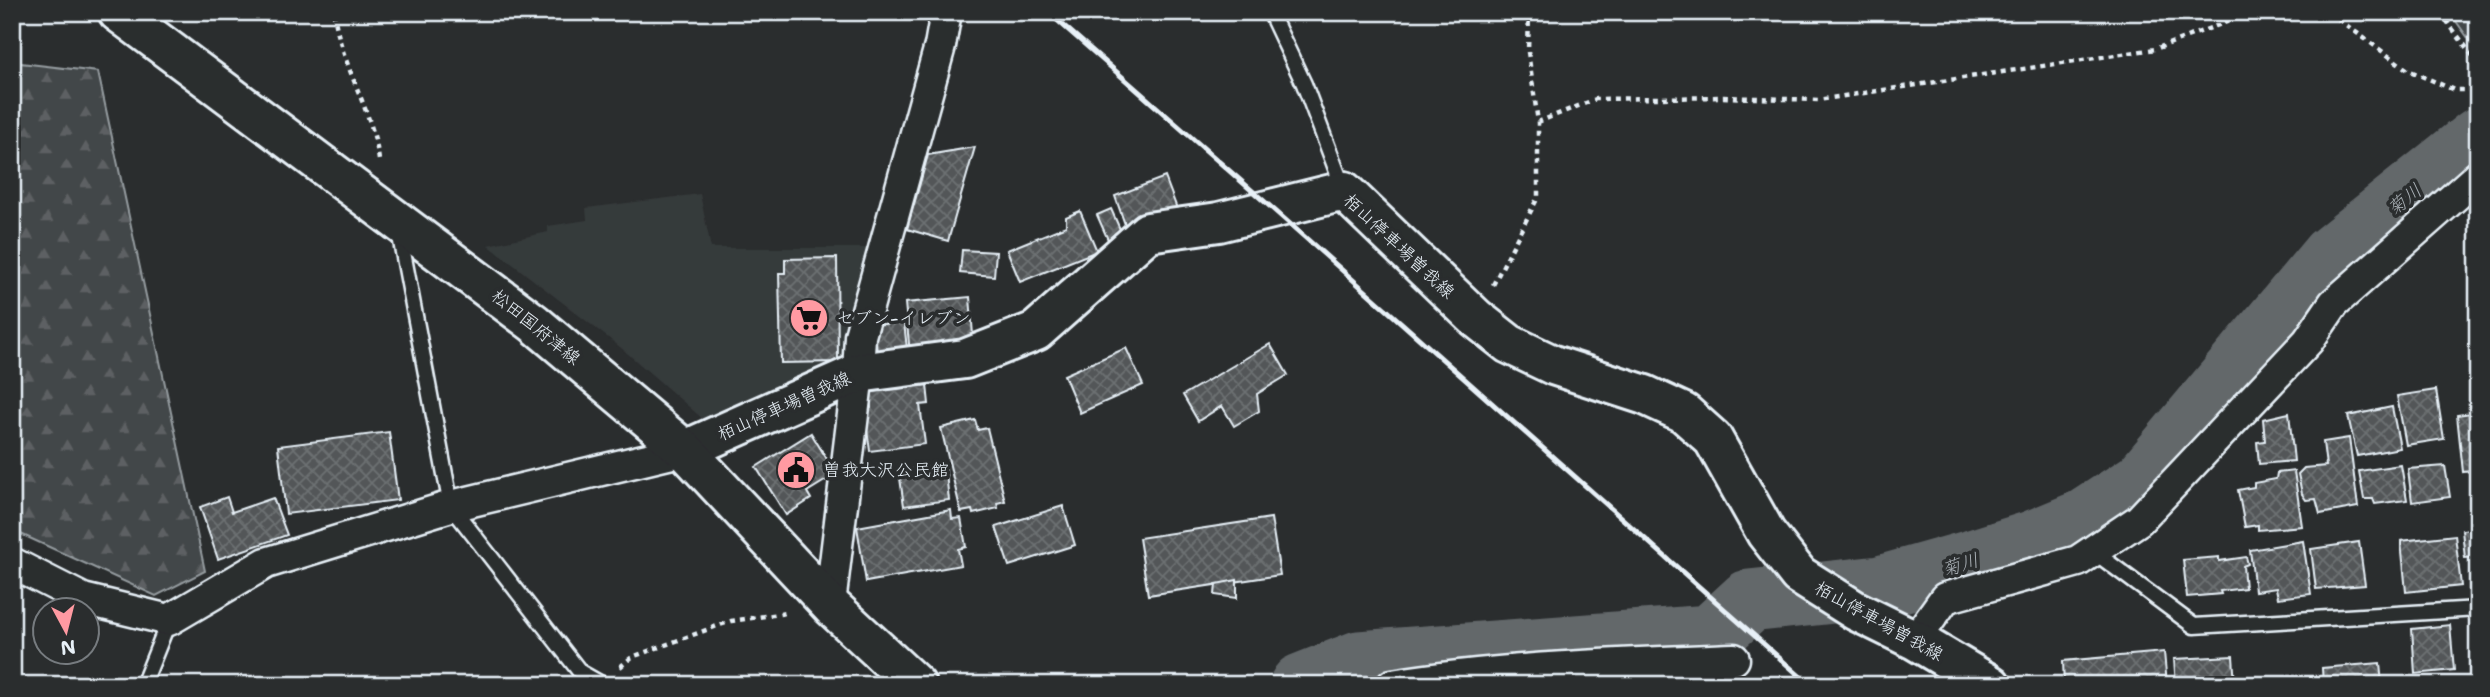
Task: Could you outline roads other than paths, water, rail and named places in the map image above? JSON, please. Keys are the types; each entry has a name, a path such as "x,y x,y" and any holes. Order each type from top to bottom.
{"main road":[{"name":"松田国府津線","path":"118,12 534,323 685,450 831,606 916,685"},
{"name":"栢山停車場曽我線","path":"685,450 858,373 965,359 1036,331 1148,232 1219,222 1344,191 1476,318 1508,344 1553,365 1645,395 1684,413 1713,439 1766,533 1799,575 1857,611 1915,640 1991,685"}],"street":[{"path":"831,606 860,336 940,46 946,12"},
{"path":"1915,640 1945,598 2078,561 2139,520 2308,341 2334,303 2478,176"},
{"path":"12,563 83,599 169,620 266,563 451,506 685,450"},
{"path":"1392,685 1459,676 1612,670 1734,659"}],"lane":[{"path":"1270,12 1304,84 1344,191"},
{"path":"387,213 451,506 580,672 602,683"},
{"path":"2093,551 2194,626 2478,609"},
{"path":"144,685 169,620"}],"waterway":[{"name":"菊川","path":"1301,685 1359,662 1711,636 1749,601 1880,587 2032,542 2085,520 2143,482 2332,256 2478,139"}],"railway":[{"path":"1048,12 1810,685"}],"place":[{"name":"セブン-イレブン","path":"809,318"},
{"name":"曽我大沢公民館","path":"796,470"}]}
